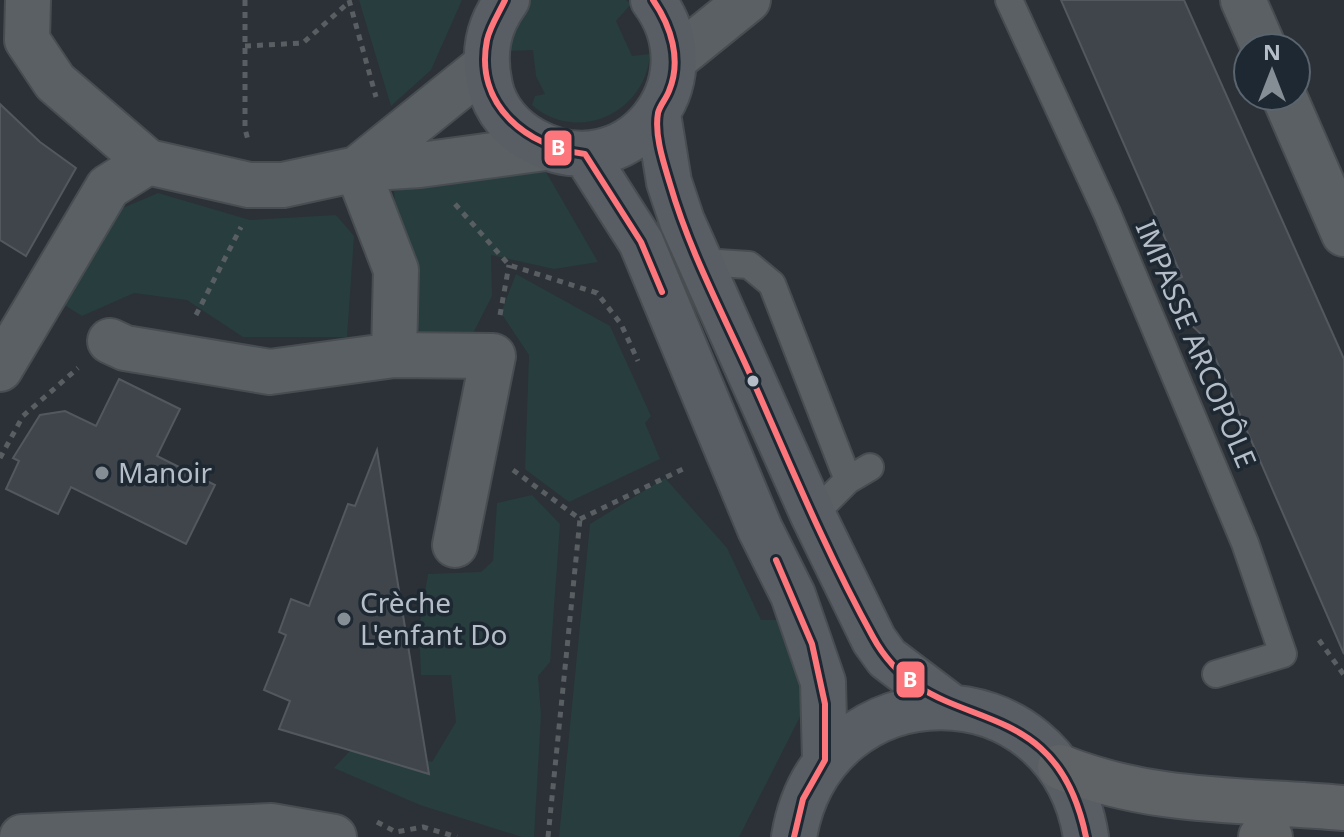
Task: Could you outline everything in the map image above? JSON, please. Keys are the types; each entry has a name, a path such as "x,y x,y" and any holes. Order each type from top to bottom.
{"highway":[{"path":"1060,767 1099,782 1150,794 1344,808"},
{"path":"1261,837 1270,837"}],"street":[{"path":"506,0 493,20 486,43 485,66 491,93 503,116 522,135 565,151 641,242 760,529 793,595 823,682 825,760"},
{"path":"18,31 55,82 148,162 249,185 283,185 357,169 412,150 565,151 614,148 638,134 658,114 671,88 675,59 672,35 653,0"},
{"path":"675,59 748,0"},
{"path":"1243,0 1257,32"},
{"path":"412,150 485,66"},
{"path":"1291,112 1344,234"},
{"path":"658,114 669,182 813,515 874,640 887,658 949,705 1015,726 1046,751 1060,767 1073,790 1086,837"},
{"path":"6,342 108,187 148,162"},
{"path":"357,169 396,270 394,355"},
{"path":"110,341 125,348 270,372 394,355 493,356 455,545"},
{"path":"794,837 803,799 825,760 865,726 912,709 949,705"},
{"path":"22,837 271,826 334,837"}],"lane":[{"name":"IMPASSE ARCOPÔLE","path":"1009,0 1107,213 1245,543 1283,654 1216,674"},
{"path":"702,262 749,265 772,284 859,473 813,515"}],"path":[{"path":"245,0 245,129 252,153"},
{"path":"245,46 303,43 349,1 374,94 412,150 509,265 597,293 621,324 643,371"},
{"path":"172,356 224,266 246,215"},
{"path":"0,458 23,416 110,341"},
{"path":"475,443 580,519"},
{"path":"677,455 692,482"},
{"path":"580,519 683,469"},
{"path":"548,837 580,519"},
{"path":"1315,628 1322,648 1344,675"}],"green space":[{"path":"359,0 462,0 431,70 391,106"},
{"path":"531,0 626,0 631,4 616,21 632,56 650,54 646,74 623,106 607,116 588,122 569,122 550,117 532,105 535,96 545,94 536,76 533,50 508,51 519,14"},
{"path":"499,160 546,172 598,262 554,269 491,255 492,296 467,345 421,337 398,249 394,191"},
{"path":"158,193 250,220 336,215 354,236 347,337 243,337 187,300 134,293 82,316 63,304 118,210"},
{"path":"516,274 610,326 651,416 645,423 660,459 569,502 525,469 529,355 501,313"},
{"path":"665,478 727,548 761,620 781,620 808,701 739,837 559,837 590,524"},
{"path":"532,495 560,524 550,662 538,676 541,715 534,837 522,837 420,805 334,768 361,739 432,762 456,722 451,675 421,675 419,628 428,574 481,572 493,561 497,503"}],"building":[{"path":"1061,0 1184,0 1344,359 1344,654 1208,341 1179,313 1162,287 1182,277"},
{"path":"0,104 40,142 76,168 26,256 0,240"},
{"name":"Manoir","path":"119,379 180,409 157,456 215,485 186,544 71,487 58,514 6,489 19,461 13,458 40,415 65,411 96,426"},
{"name":"Crèche L'enfant Do","path":"377,450 429,774 279,729 290,701 264,690 286,635 279,632 291,599 309,606 348,504 355,506"}],"transit line":[{"name":"B","path":"505,0 488,35 485,63 497,103 509,119 525,132 564,150 585,154 641,242 662,292"},
{"name":"B","path":"653,0 673,44 673,79 659,110 657,131 678,209 808,507 856,605 873,637 897,670 926,691 1020,733 1047,755 1070,788 1086,837"},
{"name":"B","path":"776,560 812,644 825,704 825,760 803,799 794,837"}],"place":[{"name":"Manoir","path":"102,473"},
{"name":"Crèche L'enfant Do","path":"344,619"}]}
